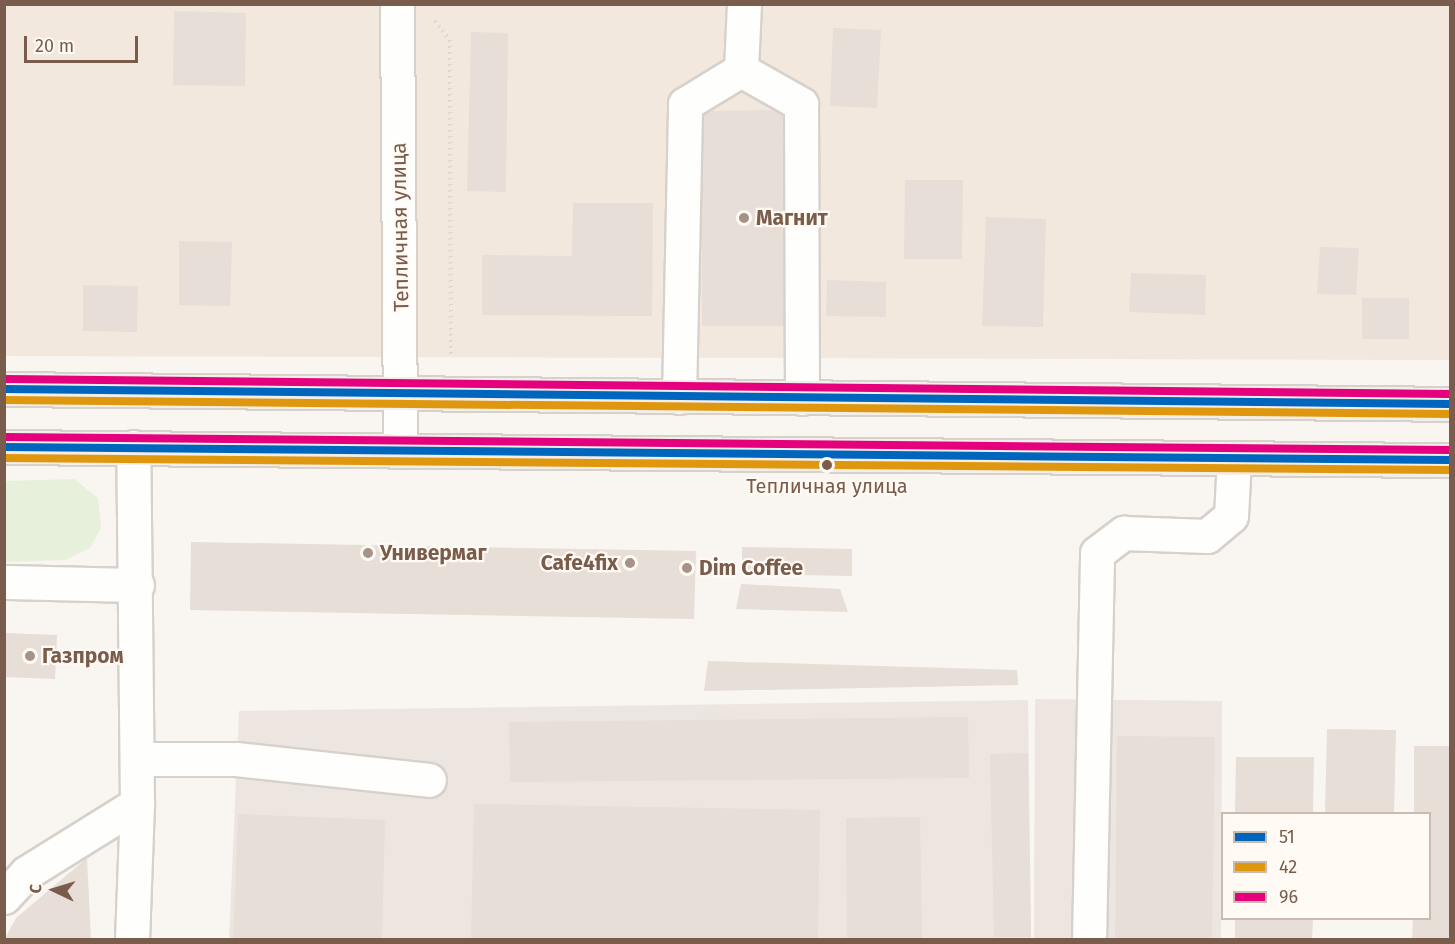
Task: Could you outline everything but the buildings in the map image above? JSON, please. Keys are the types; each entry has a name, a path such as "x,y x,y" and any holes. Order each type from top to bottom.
{"main road":[{"path":"4,389 1450,404"},
{"path":"4,447 1450,460"}],"street":[{"name":"Тепличная улица","path":"397,4 402,394 400,450"},
{"path":"741,70 744,5"},
{"path":"679,397 685,104 741,70"},
{"path":"741,70 801,104 802,398"},
{"path":"132,447 137,585 137,804 132,939"},
{"path":"1089,939 1097,553 1124,533 1207,536 1231,516 1234,458"},
{"path":"4,582 137,585"},
{"path":"137,759 236,759 429,780"},
{"path":"4,897 26,873 137,804"}],"path":[{"path":"433,19 450,40 451,368"}],"shaded area":[{"path":"4,5 1450,5 1450,360 5,356"},
{"path":"1035,699 1222,701 1221,939 1034,940"},
{"path":"1028,700 1031,939 229,940 239,711"}],"green space":[{"path":"74,479 98,498 101,528 90,548 65,560 5,562 5,481"}],"transit line":[{"name":"96","path":"4,379 1450,394"},
{"name":"51","path":"4,389 1450,404"},
{"name":"42","path":"4,400 1450,414"},
{"name":"96","path":"4,437 1450,450"},
{"name":"51","path":"4,447 1450,460"},
{"name":"42","path":"4,458 1450,470"}],"place":[{"name":"Магнит","path":"744,218"},
{"name":"Тепличная улица","path":"827,465"},
{"name":"Универмаг","path":"368,553"},
{"name":"Cafe4fix","path":"630,563"},
{"name":"Dim Coffee","path":"687,568"},
{"name":"Газпром","path":"30,656"}]}
